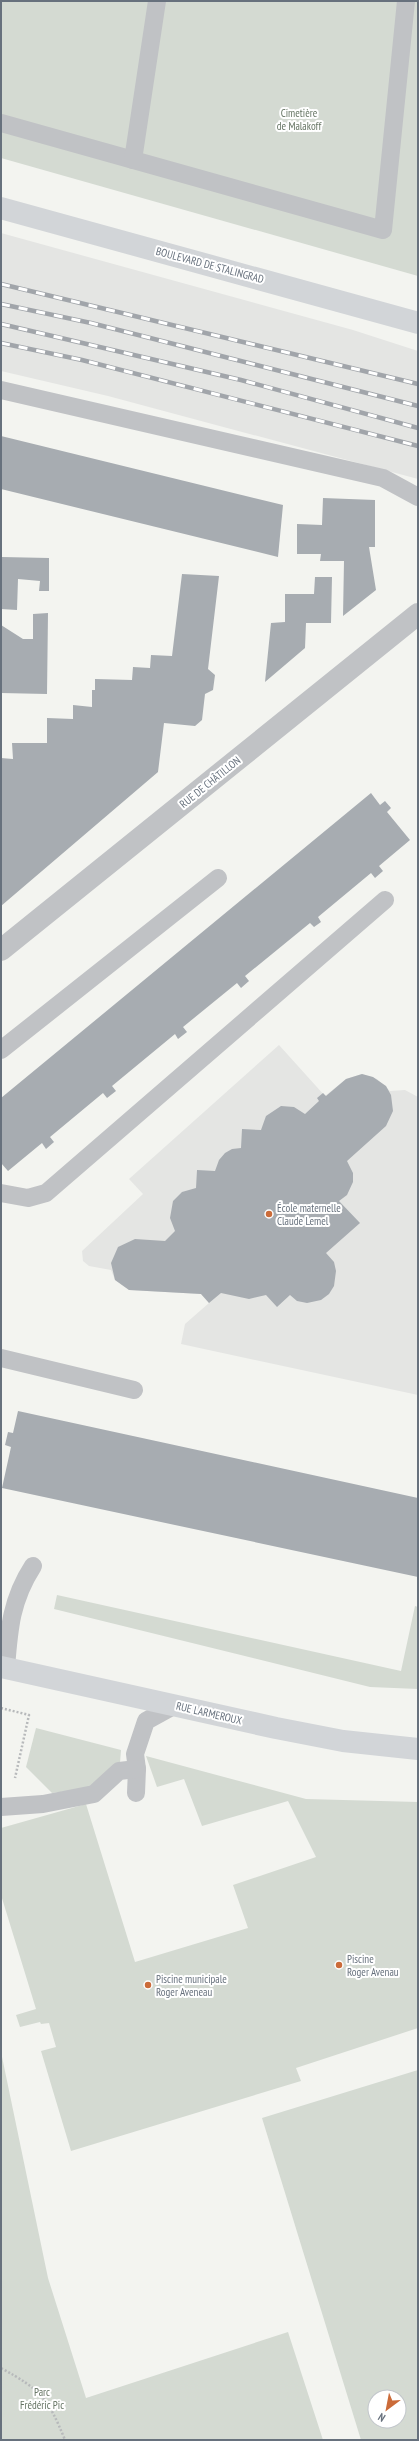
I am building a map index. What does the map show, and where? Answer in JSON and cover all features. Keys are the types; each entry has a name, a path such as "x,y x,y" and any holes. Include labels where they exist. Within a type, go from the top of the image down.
{"main road":[{"name":"BOULEVARD DE STALINGRAD","path":"1,208 418,323"},
{"name":"RUE LARMEROUX","path":"3,1667 276,1728 344,1741 418,1749"}],"street":[{"name":"RUE DE CHÂTILLON","path":"1,950 418,614"}],"lane":[{"path":"133,160 157,1"},
{"path":"1,123 383,230 406,1"},
{"path":"1,390 382,478 418,497"},
{"path":"1,1050 218,878"},
{"path":"1,1193 28,1198 46,1194 385,900"},
{"path":"1,1358 134,1390"},
{"path":"3,1667 10,1618 21,1585 33,1566"},
{"path":"136,1793 137,1769 135,1754 146,1722 175,1705"},
{"path":"1,1807 43,1804 94,1794 119,1771 137,1769"}],"path":[{"path":"1,1708 29,1715 15,1772"},
{"path":"1,2368 25,2381 46,2398 65,2440"}],"shaded area":[{"path":"1,233 353,330 418,351 418,479 108,396 1,371"},
{"name":"École maternelle Claude Lemel","path":"279,1045 325,1096 346,1079 362,1074 377,1079 390,1091 405,1090 418,1097 418,1395 181,1344 185,1324 209,1303 201,1294 129,1290 115,1280 111,1270 89,1266 83,1261 82,1251 143,1194 129,1179"}],"green space":[{"name":"Cimetière de Malakoff","path":"1,1 418,1 418,276 1,158"},
{"path":"57,1595 401,1671 415,1606 418,1607 418,1689 370,1687 54,1609"},
{"path":"36,1728 121,1750 120,1763 94,1788 52,1793 26,1767"},
{"path":"146,1756 306,1799 418,1802 418,2028 296,2068 301,2081 71,2151 41,2051 56,2047 49,2023 41,2024 40,2022 20,2027 16,2015 36,2009 1,1895 1,1828 86,1804 135,1962 248,1928 233,1885 316,1857 288,1801 202,1826 184,1779 157,1787"},
{"name":"Parc Frédéric Pic","path":"1,2052 48,2278 86,2398 288,2332 323,2440 1,2440"},
{"path":"418,2070 418,2440 361,2440 262,2118"}],"building":[{"path":"1,436 283,505 278,557 1,489"},
{"path":"323,498 375,500 375,547 369,547 376,590 343,616 344,561 320,561 321,554 297,554 297,524 322,525"},
{"path":"2,557 49,558 49,591 39,591 40,581 18,579 17,610 1,609"},
{"path":"182,574 219,576 208,669 215,675 213,690 205,694 202,720 195,726 164,723 158,772 1,906 1,758 13,759 12,743 47,743 47,718 73,719 73,705 92,707 92,690 95,690 95,679 132,680 133,667 150,668 151,655 172,656"},
{"path":"315,577 332,577 331,623 306,623 305,648 265,682 271,623 285,622 285,594 314,594"},
{"path":"48,613 47,694 1,693 1,625 23,639 33,639 33,614"},
{"path":"371,793 380,805 385,801 391,808 387,812 410,840 379,866 383,871 375,878 371,873 318,917 321,922 314,927 310,923 245,976 249,981 241,988 237,983 183,1027 187,1032 178,1039 175,1034 112,1086 116,1091 107,1098 103,1093 50,1137 54,1142 46,1149 42,1143 8,1171 1,1163 1,1098"},
{"path":"362,1074 373,1077 386,1086 391,1095 393,1111 386,1126 347,1161 353,1173 353,1182 347,1195 339,1201 360,1223 326,1253 334,1262 336,1271 334,1286 329,1294 321,1300 307,1303 297,1301 290,1295 277,1307 266,1295 249,1299 221,1293 209,1303 201,1294 129,1290 115,1280 111,1263 118,1247 135,1239 165,1241 175,1231 170,1218 173,1201 182,1192 196,1188 197,1170 215,1171 219,1160 225,1153 232,1149 241,1148 242,1129 261,1130 266,1116 281,1106 294,1107 305,1114 319,1101 317,1098 323,1093 326,1096 346,1079"},
{"path":"18,1411 418,1498 418,1577 2,1488 11,1447 5,1445 8,1432 13,1433"}],"railway":[{"path":"1,284 418,384"},
{"path":"1,304 91,323 418,406"},
{"path":"1,324 241,380 418,428"},
{"path":"1,343 82,360 418,446"}],"place":[{"name":"École maternelle Claude Lemel","path":"269,1214"},
{"name":"Piscine Roger Avenau","path":"339,1965"},
{"name":"Piscine municipale Roger Aveneau","path":"148,1985"}]}
